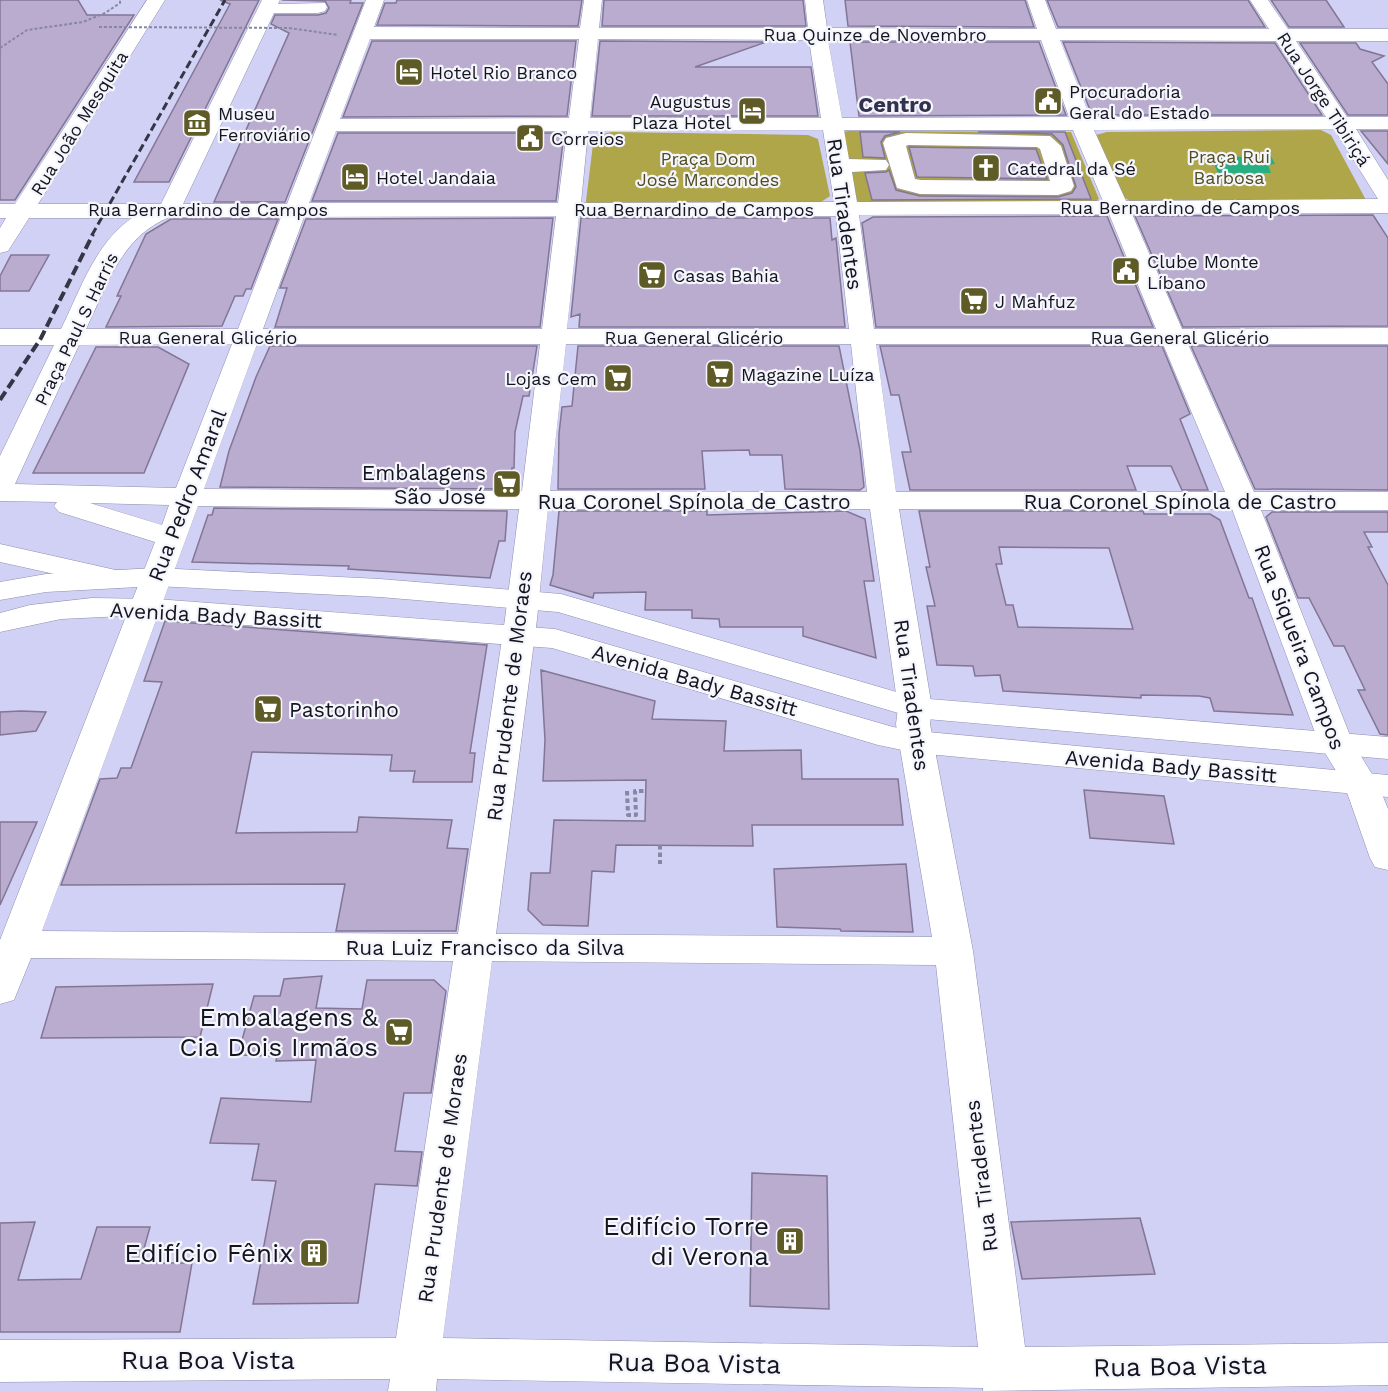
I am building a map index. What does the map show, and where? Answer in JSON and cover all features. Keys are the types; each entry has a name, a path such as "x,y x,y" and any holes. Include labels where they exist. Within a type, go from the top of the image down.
{"street":[{"name":"Rua João Mesquita","path":"0,246 156,0"},
{"name":"Rua Pedro Amaral","path":"0,990 164,556 171,497 191,440 218,412 375,0"},
{"name":"Rua Prudente de Moraes","path":"414,1375 477,946 519,635 592,0"},
{"name":"Rua Tiradentes","path":"814,0 847,210 883,501 916,725 954,951 1006,1380"},
{"name":"Rua Siqueira Campos","path":"1036,0 1083,127 1243,501 1336,743 1346,763 1375,785 1388,858"},
{"name":"Rua Jorge Tibiriçá","path":"1259,0 1388,198"},
{"path":"169,210 253,36 270,29 278,3 318,7"},
{"name":"Rua Quinze de Novembro","path":"362,34 1388,35"},
{"path":"327,125 832,124 1083,127 1388,123"},
{"path":"1056,164 1064,159 1061,144 1083,127"},
{"path":"1056,164 1063,186 1058,188 920,187 905,183 894,143 906,140 1042,141 1050,146 1056,164 1069,174 1074,183 1117,204"},
{"path":"839,166 878,165"},
{"name":"Rua Bernardino de Campos","path":"0,211 296,208 847,210 1117,204 1388,206"},
{"name":"Praça Paul S Harris","path":"0,486 107,259 128,229 146,218 169,210"},
{"name":"Rua General Glicério","path":"0,337 1388,336"},
{"name":"Rua Coronel Spínola de Castro","path":"0,492 45,498 1388,501"},
{"path":"45,498 63,518 164,556"},
{"path":"0,553 118,579"},
{"name":"Avenida Bady Bassitt","path":"0,591 46,583 118,579 164,556 380,588 561,603 916,725 1375,785"},
{"name":"Avenida Bady Bassitt","path":"0,623 38,613 74,608 140,619 519,635 555,639 890,737 916,725 1336,743 1388,748"},
{"path":"0,642 140,619"},
{"name":"Rua Luiz Francisco da Silva","path":"17,944 954,951"},
{"name":"Rua Boa Vista","path":"0,1361 414,1375 1006,1380 1388,1364"}],"path":[{"path":"0,48 27,30 83,22 105,14 120,3 120,0"},
{"path":"99,27 288,28 332,35 362,34"},
{"path":"627,791 628,815 636,815 635,791 646,790"},
{"path":"660,845 660,864"}],"green space":[{"name":"Praça Rui Barbosa","path":"1321,130 1331,135 1366,200 1132,202 1123,197 1096,135 1107,132"},
{"name":"Praça Dom José Marcondes","path":"612,132 808,135 818,139 830,196 818,204 587,204 594,136"},
{"name":"Catedral da Sé","path":"843,132 1071,132 1099,199 1096,201 863,204 854,199"}],"shaded area":[{"path":"1249,153 1270,154 1275,164 1268,165 1271,173 1218,173 1210,156 1249,157"}],"building":[{"path":"0,0 78,0 87,15 134,15 15,200 0,200"},
{"path":"220,0 259,0 169,182 134,182 230,4"},
{"path":"282,0 351,0 350,3 363,3 285,202 214,202 289,33 271,24 275,15 318,15 326,13 329,8 325,1"},
{"path":"397,0 582,0 578,26 377,25 385,3 396,3"},
{"path":"604,0 803,0 806,26 602,26"},
{"path":"845,0 1025,0 1034,27 848,26"},
{"path":"1047,0 1248,0 1265,27 1058,27"},
{"path":"1271,0 1326,0 1344,27 1289,27"},
{"path":"372,41 576,41 567,116 343,117"},
{"path":"600,41 766,42 695,67 811,67 818,116 592,116"},
{"path":"850,42 1039,42 1066,115 859,116"},
{"path":"1063,42 1275,43 1322,115 1092,115"},
{"path":"1300,43 1356,43 1360,49 1384,56 1372,62 1388,84 1388,115 1348,115"},
{"path":"1361,131 1388,131 1388,164"},
{"path":"860,132 900,132 885,136 881,142 885,158 863,157"},
{"path":"978,132 1065,132 1091,199 872,200 865,173 889,170 896,190 920,196 1058,197 1072,193 1076,187 1063,145 1052,134"},
{"path":"338,133 564,133 556,201 312,201"},
{"path":"909,147 1036,149 1047,179 917,177"},
{"path":"1373,215 1388,238 1388,326 1183,327 1135,216"},
{"path":"1107,216 1153,327 876,327 862,223 873,217"},
{"path":"553,218 540,327 275,327 287,288 280,288 306,219"},
{"path":"581,218 830,218 832,240 836,238 845,327 579,327 580,314 571,317"},
{"path":"171,219 278,219 251,289 246,289 243,296 235,296 222,326 106,327 121,296 117,296 146,234"},
{"path":"11,255 49,255 29,291 0,291 0,276"},
{"path":"270,346 537,346 529,396 523,396 515,432 514,468 512,468 509,489 220,487 229,451"},
{"path":"578,346 839,346 860,450 864,487 860,490 785,489 782,455 750,455 749,450 702,451 705,489 558,489 562,407 572,406"},
{"path":"880,346 1162,346 1190,414 1180,419 1208,490 1182,490 1171,466 1127,466 1136,490 910,490 902,452 911,452 899,395 891,395"},
{"path":"1191,346 1388,346 1388,490 1255,489"},
{"path":"96,347 158,347 189,364 144,473 33,473"},
{"path":"214,508 507,511 507,514 505,541 499,541 490,578 348,569 349,566 192,562 208,515 212,515"},
{"path":"559,511 707,511 707,515 846,511 865,519 874,581 864,581 876,658 803,636 803,627 720,627 719,619 692,618 692,610 645,610 646,592 594,593 593,598 550,585"},
{"path":"919,511 1143,511 1144,514 1210,514 1220,520 1249,598 1252,598 1293,715 1214,711 1210,698 1199,696 1141,695 1141,698 1003,691 1000,675 975,676 973,666 937,665 927,606 935,606 926,567 930,567","holes":["999,547 1109,548 1133,629 1018,627 1013,605 1006,605 996,564 1002,564"]},
{"path":"1272,512 1388,512 1388,532 1364,532 1372,547 1368,547 1388,585 1388,735 1380,734 1358,690 1365,690 1344,646 1334,646 1309,598 1298,598 1266,517"},
{"path":"165,621 487,645 470,753 475,753 472,782 413,782 415,771 390,771 392,755 252,752 236,833 357,832 359,817 452,820 447,848 468,849 456,931 336,931 345,884 61,885 100,779 117,778 121,768 131,768 162,682 144,681"},
{"path":"541,670 655,701 652,719 726,721 724,751 801,750 802,779 898,779 903,825 752,825 753,846 616,845 614,872 592,871 588,926 543,925 528,910 531,873 550,873 554,820 645,821 646,780 543,781 545,740"},
{"path":"0,712 46,712 36,731 0,735"},
{"path":"1084,790 1164,796 1174,844 1090,838"},
{"path":"0,822 37,822 0,905"},
{"path":"906,864 913,932 777,927 774,869"},
{"path":"322,976 316,1008 362,1009 367,980 434,980 446,991 431,1093 404,1093 395,1151 422,1152 417,1186 375,1184 358,1303 253,1304 276,1181 252,1180 259,1144 210,1143 221,1098 311,1102 316,1060 276,1061 277,1056 238,1055 254,996 280,996 284,979"},
{"path":"213,984 200,1037 41,1038 56,987"},
{"name":"Edifício Torre di Verona","path":"752,1173 827,1176 829,1309 750,1306"},
{"path":"1140,1218 1155,1274 1022,1279 1011,1222"},
{"path":"35,1222 18,1280 81,1279 97,1227 150,1227 140,1263 192,1263 180,1332 0,1332 0,1223"}],"railway":[{"path":"92,235 225,0"},
{"path":"0,400 41,338 93,234"}],"place":[{"name":"Hotel Rio Branco","path":"409,72"},
{"name":"Procuradoria Geral do Estado","path":"1048,101"},
{"name":"Augustus Plaza Hotel","path":"752,111"},
{"name":"Museu Ferroviário","path":"197,123"},
{"name":"Correios","path":"530,138"},
{"name":"Catedral da Sé","path":"986,168"},
{"name":"Hotel Jandaia","path":"355,177"},
{"name":"Clube Monte Líbano","path":"1126,271"},
{"name":"Casas Bahia","path":"652,275"},
{"name":"J Mahfuz","path":"974,301"},
{"name":"Magazine Luíza","path":"720,374"},
{"name":"Lojas Cem","path":"618,378"},
{"name":"Embalagens São José","path":"507,484"},
{"name":"Pastorinho","path":"268,709"},
{"name":"Embalagens & Cia Dois Irmãos","path":"399,1032"},
{"name":"Edifício Torre di Verona","path":"790,1241"},
{"name":"Edifício Fênix","path":"314,1253"}],"district":[{"name":"Centro","path":"895,104"}]}
